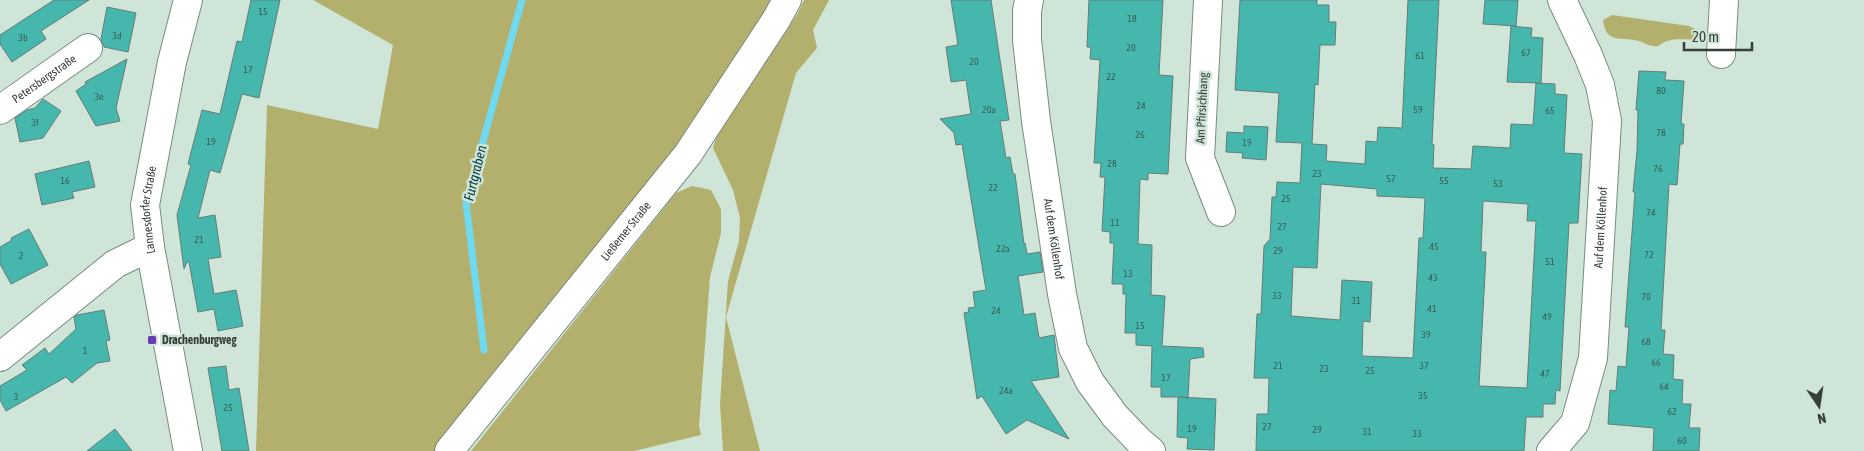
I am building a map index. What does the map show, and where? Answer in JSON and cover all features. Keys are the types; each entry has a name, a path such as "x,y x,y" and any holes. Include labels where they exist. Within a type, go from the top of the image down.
{"street":[{"name":"Lannesdorfer Straße","path":"188,0 172,62 144,206 188,451"},
{"name":"Ließemer Straße","path":"449,451 688,154 776,20 787,0"},
{"name":"Auf dem Köllenhof","path":"1029,0 1027,40 1036,121 1062,294 1073,348 1090,382 1115,416 1151,451"},
{"name":"Am Pfirsichhang","path":"1208,0 1200,158 1221,212"},
{"name":"Auf dem Köllenhof","path":"1551,451 1575,423 1592,358 1607,121 1600,85 1562,0"},
{"path":"1721,54 1724,0"},
{"name":"Petersbergstraße","path":"0,110 88,48"},
{"path":"0,356 115,264 150,247"}],"shaded area":[{"path":"313,0 773,0 660,172 435,451 256,451 267,105 378,129 393,45"},
{"path":"804,0 829,0 813,30 817,48 796,73 726,317 760,451 723,451 720,404 728,281 739,241 740,218 733,190 713,148 716,138 798,13"},
{"path":"1612,15 1689,26 1703,33 1700,40 1676,40 1652,46 1639,41 1615,38 1607,33 1603,20"},
{"path":"692,186 711,190 721,209 721,233 710,277 699,426 701,435 634,451 471,451 676,193"}],"building":[{"path":"54,0 89,0 41,31 46,39 12,62 0,44 0,35"},
{"path":"251,0 280,0 259,98 242,94 220,173 210,170 198,218 215,215 221,257 208,259 214,294 236,290 243,326 218,331 214,309 198,312 189,262 187,262 184,269 177,215 191,165 188,164 202,110 220,114 237,41 242,42"},
{"path":"951,0 991,0 1009,120 1000,121 1006,158 1010,157 1013,174 1015,174 1027,254 1040,252 1043,272 1018,276 1024,315 1035,313 1039,338 1054,335 1059,377 1031,381 1069,439 1027,420 1006,434 982,396 977,399 964,313 969,312 968,308 975,307 973,292 986,290 962,144 956,145 954,133 940,119 971,114 966,80 951,82 946,47 958,45"},
{"path":"1089,0 1163,0 1159,75 1173,76 1168,174 1148,173 1148,180 1140,179 1138,244 1152,245 1151,295 1165,296 1162,346 1203,348 1204,357 1190,359 1188,397 1216,399 1214,450 1187,449 1188,438 1177,437 1178,397 1161,397 1161,387 1151,387 1152,346 1136,345 1136,333 1125,333 1126,294 1123,294 1123,284 1112,284 1114,243 1110,243 1110,232 1102,231 1105,177 1100,177 1101,163 1094,163 1100,60 1090,59 1091,47 1087,47"},
{"path":"1240,0 1317,0 1317,5 1329,5 1329,22 1336,22 1335,45 1320,45 1318,85 1315,84 1312,144 1327,145 1326,161 1365,164 1366,141 1377,142 1378,127 1402,128 1408,0 1439,0 1432,144 1434,145 1433,168 1471,169 1473,146 1510,148 1511,124 1533,125 1536,83 1555,84 1555,94 1567,95 1564,153 1582,154 1578,223 1569,223 1560,391 1556,390 1555,404 1543,404 1543,417 1526,417 1524,451 1256,451 1257,414 1268,414 1269,378 1254,378 1257,314 1261,314 1264,246 1270,239 1272,197 1276,197 1277,182 1300,183 1302,143 1276,142 1279,93 1235,90","holes":["1321,184 1377,189 1377,196 1425,198 1423,238 1419,238 1413,358 1362,356 1363,321 1370,322 1372,282 1342,280 1340,320 1291,316 1293,267 1317,268","1483,201 1528,204 1527,221 1536,221 1527,388 1479,386 1486,252 1481,252"]},
{"path":"1485,0 1518,0 1516,26 1483,24"},
{"path":"107,7 136,13 128,52 104,47 101,39"},
{"path":"1511,26 1532,28 1531,37 1543,38 1541,83 1507,82"},
{"path":"127,59 116,108 120,121 96,126 76,91 86,84 85,82"},
{"path":"1639,71 1666,72 1665,80 1684,81 1681,124 1684,124 1683,144 1680,144 1677,185 1669,184 1661,330 1665,330 1663,354 1674,355 1673,379 1683,380 1682,404 1691,404 1689,428 1700,428 1699,451 1653,451 1654,428 1608,424 1610,390 1616,391 1618,366 1626,367 1629,327 1625,327 1635,192 1633,192 1637,151 1638,110 1636,110"},
{"path":"43,99 61,111 43,138 20,142 15,118 27,110 35,108"},
{"path":"1244,126 1268,127 1266,160 1242,158 1243,153 1226,152 1227,132 1244,133"},
{"path":"89,161 95,187 72,192 74,198 42,205 35,174"},
{"path":"29,229 48,265 11,284 0,264 0,247 12,240 11,238"},
{"path":"104,310 110,340 106,341 110,361 97,363 72,383 66,377 6,411 0,400 0,386 27,370 22,365 45,348 49,354 76,329 74,317"},
{"path":"226,366 229,390 239,388 249,451 222,451 208,368"},
{"path":"115,429 132,451 87,451"}],"waterway":[{"name":"Furtgraben","path":"484,350 466,203 522,0"}],"place":[{"name":"Drachenburgweg","path":"152,340"}]}
